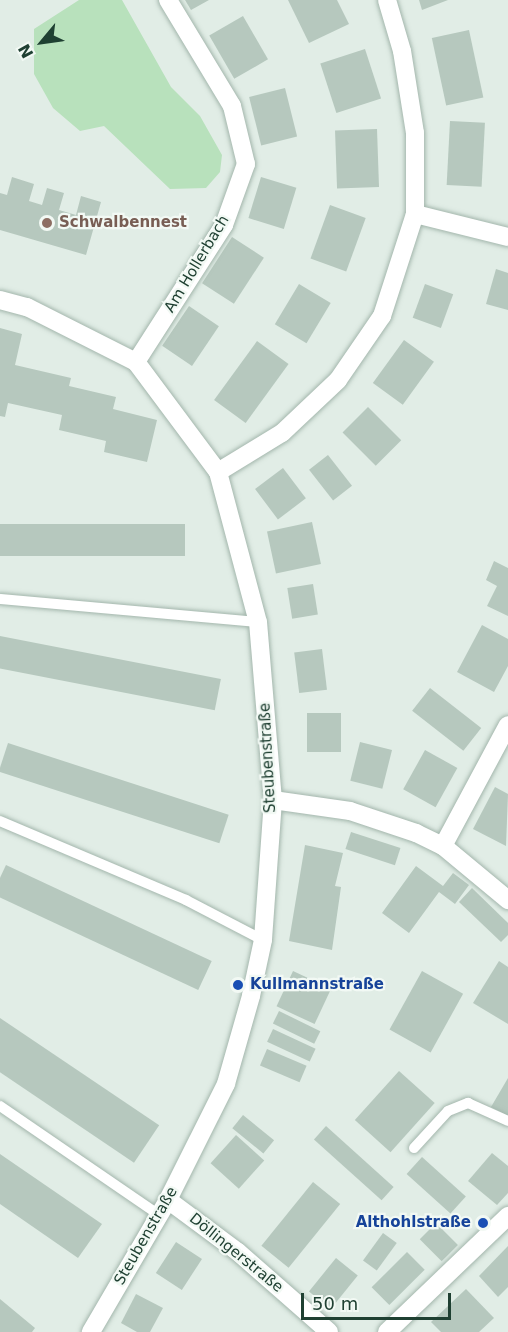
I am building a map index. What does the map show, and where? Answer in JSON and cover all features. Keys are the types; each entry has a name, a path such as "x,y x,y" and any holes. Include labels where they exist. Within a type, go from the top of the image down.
{"street":[{"name":"Am Hollerbach","path":"136,362 224,225 246,164 232,106 168,0"},
{"path":"218,472 282,433 338,380 382,316 415,214 415,133 402,51 387,0"},
{"path":"415,214 508,237"},
{"name":"Steubenstraße","path":"0,300 27,307 136,362 218,472 258,622 273,800 263,940 226,1084 163,1207 90,1332"},
{"path":"442,846 508,725"},
{"path":"273,800 350,811 442,846 508,900"},
{"name":"Döllingerstraße","path":"163,1207 238,1252 329,1332"},
{"path":"387,1332 508,1216"}],"lane":[{"path":"0,599 258,622"},
{"path":"0,821 186,900 263,940"},
{"path":"414,1148 448,1111 468,1103 508,1121"},
{"path":"0,1106 163,1207"}],"green space":[{"path":"79,0 122,0 171,87 200,116 222,155 220,172 206,188 170,189 104,126 80,131 53,108 34,74 34,29"}],"building":[{"path":"185,0 209,0 191,10"},
{"path":"288,0 337,0 349,24 309,43"},
{"path":"419,0 448,0 422,10"},
{"path":"243,16 268,59 234,79 209,36"},
{"path":"469,30 483,97 446,105 432,38"},
{"path":"365,49 381,98 336,113 320,64"},
{"path":"285,88 297,137 261,145 249,97"},
{"path":"450,121 485,123 482,187 447,185"},
{"path":"377,129 379,187 337,188 335,130"},
{"name":"Schwalbennest","path":"12,177 34,184 29,201 42,205 47,188 64,193 59,210 76,215 81,196 101,202 86,255 0,230 0,193 7,195"},
{"path":"261,177 296,188 284,229 248,218"},
{"path":"330,205 366,218 346,272 311,259"},
{"path":"232,237 264,258 234,304 202,283"},
{"path":"496,269 508,273 508,310 486,304"},
{"path":"299,284 331,303 307,343 275,324"},
{"path":"425,284 453,294 441,328 413,318"},
{"path":"189,306 219,326 192,366 162,346"},
{"path":"0,328 22,334 15,365 71,378 69,386 116,397 113,409 157,420 147,462 104,452 106,441 59,430 62,415 8,403 5,417 0,416"},
{"path":"404,340 434,362 403,405 373,383"},
{"path":"257,341 289,364 246,423 214,400"},
{"path":"368,407 401,440 376,466 343,432"},
{"path":"328,455 352,486 333,501 309,470"},
{"path":"283,468 306,498 278,519 255,489"},
{"path":"312,522 321,564 276,574 267,532"},
{"path":"0,524 185,524 185,556 0,556"},
{"path":"494,561 508,568 508,616 487,606 497,586 486,580"},
{"path":"313,584 318,615 292,619 287,588"},
{"path":"482,625 508,639 508,666 494,692 457,672"},
{"path":"0,636 221,679 215,710 0,669"},
{"path":"322,649 327,690 299,693 294,652"},
{"path":"430,688 481,728 463,751 412,711"},
{"path":"307,713 341,713 341,752 307,752"},
{"path":"360,742 392,750 382,789 350,781"},
{"path":"8,743 229,815 219,843 0,772"},
{"path":"425,750 457,768 436,807 403,789"},
{"path":"495,787 508,794 506,846 473,829"},
{"path":"351,832 400,848 395,865 345,849"},
{"path":"305,845 343,853 335,886 341,887 332,950 289,941"},
{"path":"6,865 212,961 198,990 0,898 0,878"},
{"path":"416,866 443,886 453,873 469,885 455,904 439,892 409,933 382,913"},
{"path":"472,888 508,923 508,935 501,942 459,902"},
{"path":"499,961 508,967 508,1024 473,1003"},
{"path":"293,971 331,989 315,1024 277,1006"},
{"path":"422,971 463,994 431,1052 390,1030"},
{"path":"279,1011 320,1031 314,1044 273,1024"},
{"path":"0,1018 159,1125 134,1163 0,1072"},
{"path":"273,1029 316,1049 310,1062 267,1042"},
{"path":"267,1049 307,1066 300,1082 260,1066"},
{"path":"399,1071 435,1103 391,1152 355,1120"},
{"path":"508,1078 508,1116 491,1107"},
{"path":"243,1115 274,1140 263,1153 232,1128"},
{"path":"326,1126 394,1187 382,1200 314,1139"},
{"path":"236,1135 264,1160 239,1189 211,1163"},
{"path":"492,1153 508,1166 508,1193 497,1205 468,1181"},
{"path":"0,1154 102,1224 78,1258 0,1204"},
{"path":"422,1157 466,1196 450,1214 407,1174"},
{"path":"313,1182 340,1204 289,1268 261,1246"},
{"path":"436,1223 458,1245 442,1261 420,1239"},
{"path":"383,1233 397,1243 377,1270 363,1261"},
{"path":"176,1242 202,1259 182,1290 156,1273"},
{"path":"508,1246 508,1287 498,1297 479,1276"},
{"path":"407,1252 425,1270 389,1305 372,1287"},
{"path":"336,1258 358,1276 331,1309 309,1291"},
{"path":"466,1289 494,1318 479,1332 441,1332 431,1322"},
{"path":"136,1294 163,1308 150,1332 137,1332 121,1323"},
{"path":"0,1299 35,1328 32,1332 0,1332"}],"place":[{"name":"Schwalbennest","path":"47,223"},
{"name":"Kullmannstraße","path":"238,985"},
{"name":"Althohlstraße","path":"483,1223"}]}
